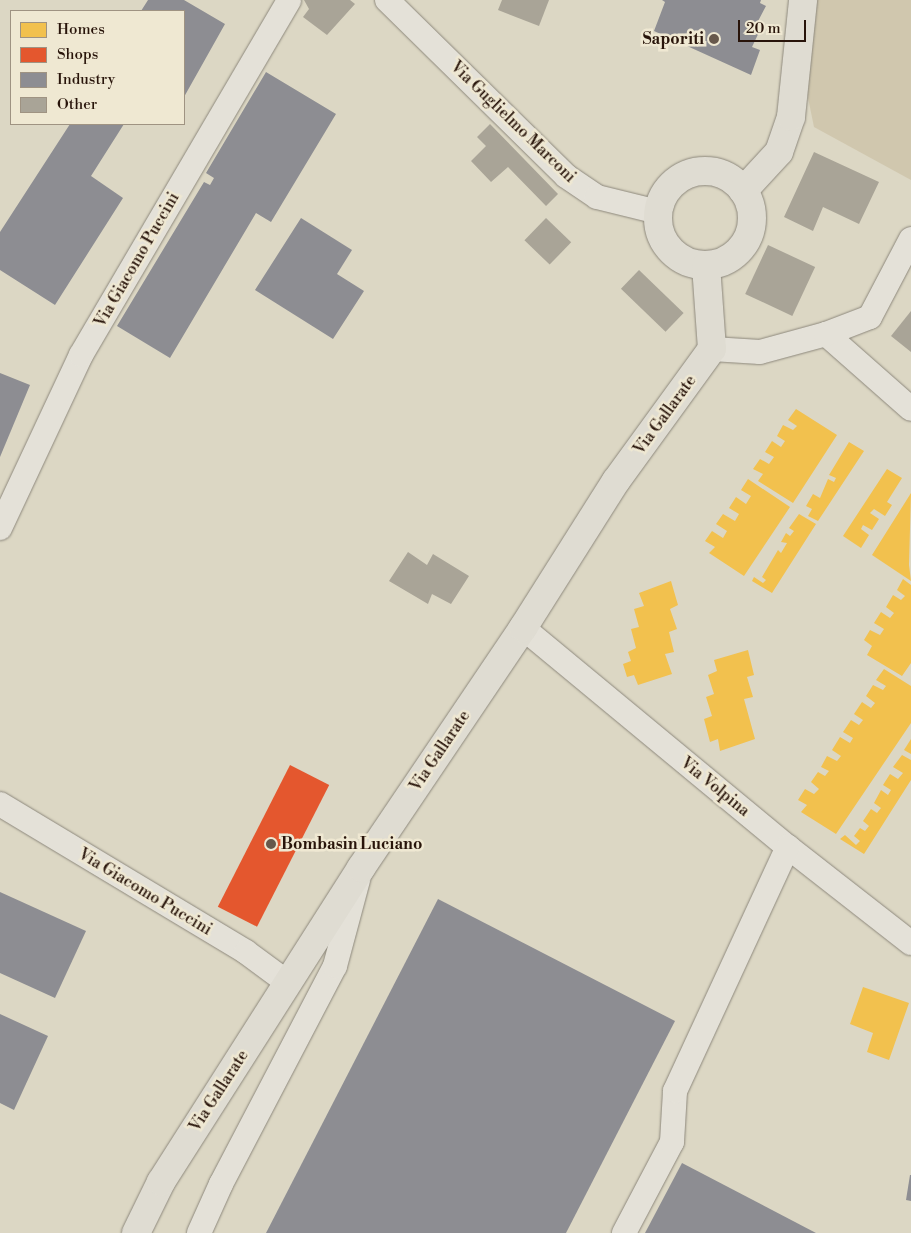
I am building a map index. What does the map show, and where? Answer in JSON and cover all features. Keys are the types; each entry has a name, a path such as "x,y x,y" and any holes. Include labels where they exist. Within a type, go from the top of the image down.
{"main road":[{"path":"743,191 779,152 791,117 803,0"},
{"path":"694,172 721,174 743,191 750,204 750,232 733,256 706,266 692,264 670,250 658,226 658,212 670,187 694,172"},
{"path":"706,266 712,350"},
{"name":"Via Gallarate","path":"136,1233 161,1182 362,868 523,628 616,481 712,350"}],"street":[{"name":"Via Giacomo Puccini","path":"0,528 81,355 289,0"},
{"name":"Via Guglielmo Marconi","path":"387,0 566,176 597,197 658,212"},
{"path":"712,350 760,352 826,334 870,317 911,239"},
{"path":"826,334 911,409"},
{"name":"Via Volpina","path":"523,628 788,847 911,943"},
{"name":"Via Giacomo Puccini","path":"0,804 246,952 288,983"},
{"path":"624,1233 672,1142 675,1091 788,847"},
{"path":"199,1233 221,1184 335,966 362,868"}],"shaded area":[{"path":"816,0 911,0 911,180 814,127 806,88"}],"building: Homes":[{"path":"796,409 837,435 793,503 758,481 763,474 753,469 760,459 769,464 774,457 765,452 772,441 781,447 785,441 777,436 783,425 793,430 797,426 788,420"},
{"path":"849,442 864,451 818,521 808,516 812,509 806,506 813,494 820,498 828,479 834,482 836,478 829,475"},
{"path":"887,469 902,478 887,502 892,505 885,516 874,509 870,513 879,519 872,530 863,525 861,529 869,535 861,548 843,536"},
{"path":"748,479 790,507 744,576 709,553 715,547 705,541 712,531 723,538 727,531 716,524 723,514 735,521 739,514 729,508 736,497 746,504 751,496 741,490"},
{"path":"911,493 909,565 911,581 872,555"},
{"path":"799,514 816,524 772,593 752,581 754,577 763,583 766,580 762,577 778,550 781,553 787,543 781,542 786,533 790,536 794,531 789,528"},
{"path":"903,579 911,585 911,663 902,676 867,655 872,646 864,640 870,630 880,635 884,629 874,623 881,612 890,618 894,613 886,607 893,595 901,600 905,596 897,590"},
{"path":"671,581 678,605 670,609 677,629 669,632 674,652 665,654 672,674 638,685 634,675 627,677 623,664 631,661 628,652 636,648 631,629 639,627 634,609 644,606 639,593"},
{"path":"748,650 754,675 747,677 753,697 744,699 755,739 720,751 718,739 710,742 704,719 712,716 706,697 714,694 708,675 717,671 714,660"},
{"path":"884,669 911,686 911,723 836,834 801,812 807,805 798,800 805,789 814,794 819,789 811,782 818,772 825,776 829,771 821,767 827,756 837,761 841,756 832,750 840,737 850,743 853,738 843,732 851,720 859,725 863,720 854,714 862,702 871,708 875,703 866,696 873,685 883,690 886,686 876,680"},
{"path":"911,739 911,754 904,750"},
{"path":"902,755 911,760 911,780 864,854 840,839 845,835 856,845 860,841 854,836 860,828 865,831 869,826 863,821 871,809 877,813 881,808 874,803 881,790 888,795 891,790 883,785 890,774 898,779 903,773 893,767"},
{"path":"863,987 909,1003 889,1060 867,1052 873,1033 850,1024"}],"building: Shops":[{"name":"Bombasin Luciano","path":"290,765 329,785 257,927 218,907"}],"building: Industry":[{"path":"148,0 184,0 225,24 185,95 185,10 142,10"},
{"name":"Saporiti","path":"662,0 761,0 760,3 766,6 756,25 761,28 752,47 760,50 751,75 654,31 665,2"},
{"path":"266,72 336,114 271,222 256,213 170,358 117,326 204,182 210,185 214,178 206,173"},
{"path":"69,125 123,125 91,176 123,198 55,305 0,270 0,232"},
{"path":"301,218 352,250 337,274 364,291 333,339 255,290"},
{"path":"0,373 30,385 0,457"},
{"path":"0,892 86,931 55,998 0,973"},
{"path":"438,899 675,1021 566,1233 266,1233"},
{"path":"0,1014 48,1036 14,1110 0,1103"},
{"path":"682,1163 816,1233 645,1233"},
{"path":"911,1175 911,1201 906,1200"}],"building: Other":[{"path":"304,0 350,0 355,4 327,35 303,17 309,9"},
{"path":"502,0 549,0 539,26 498,10"},
{"path":"490,124 558,194 546,206 508,167 491,182 471,161 486,146 477,137"},
{"path":"814,152 879,182 859,224 823,207 813,231 784,217"},
{"path":"546,218 571,242 550,265 524,240"},
{"path":"768,245 815,267 792,316 745,294"},
{"path":"639,270 684,313 666,332 621,289"},
{"path":"911,311 911,352 891,336"},
{"path":"408,552 427,565 433,554 469,576 451,604 432,594 428,604 389,581"}],"place":[{"name":"Saporiti","path":"714,39"},
{"name":"Bombasin Luciano","path":"271,844"}]}
